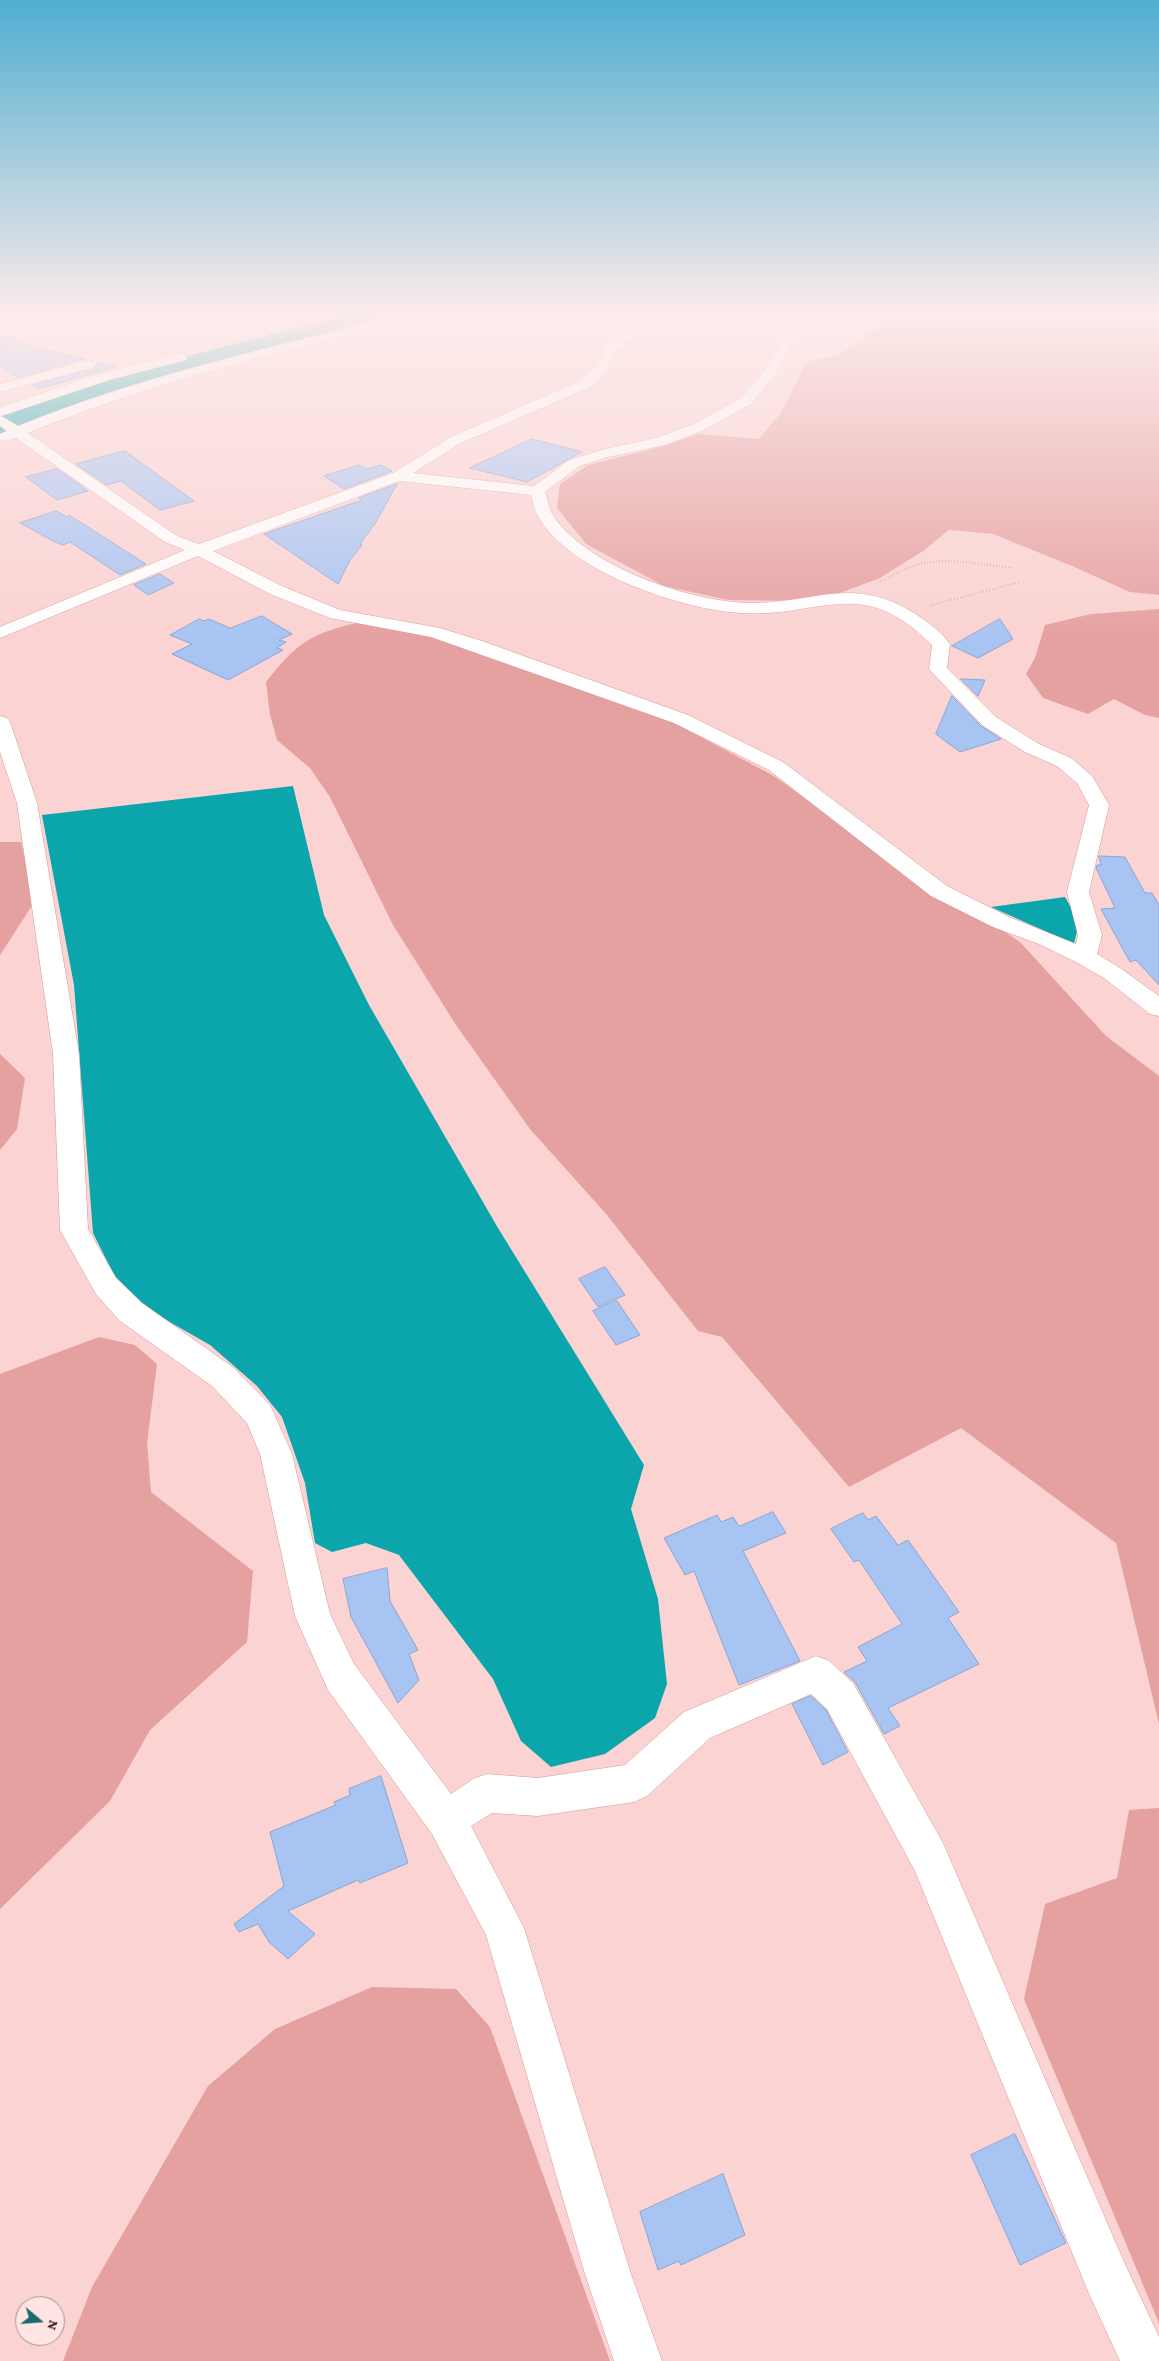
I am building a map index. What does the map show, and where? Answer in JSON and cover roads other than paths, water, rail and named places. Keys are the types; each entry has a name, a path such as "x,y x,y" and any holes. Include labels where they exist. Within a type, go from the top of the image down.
{"street":[{"path":"8,430 33,422"},
{"path":"0,632 199,550 398,476 456,440 497,422"},
{"path":"398,476 537,490 574,463 605,453 660,442 707,422"},
{"path":"8,430 171,539 199,550 276,590 336,614 434,632 476,645 681,719 776,766 939,891 1001,922 1047,939 1084,957 1112,973 1159,1008"},
{"path":"537,490 546,517 558,533 582,553 603,566 665,592 688,600 739,608 764,608 846,597 873,602 901,612 928,630 941,644 938,669 957,690 989,721 1032,748 1064,762 1085,780 1099,805 1078,892 1090,936 1084,957"},
{"path":"0,722 27,803 66,1054 74,1230 106,1286 130,1312 223,1377 259,1415 276,1454 313,1616 341,1677 446,1820 504,1928 608,2274 638,2361"},
{"path":"446,1820 487,1793 538,1797 634,1783 697,1725 816,1674 840,1696 929,1857 1107,2279 1145,2361"}],"water":[{"path":"293,786 324,915 369,1005 498,1228 644,1465 631,1509 658,1599 667,1684 655,1718 605,1754 551,1767 521,1741 493,1679 399,1555 366,1543 332,1552 315,1543 305,1483 282,1417 257,1386 210,1345 147,1309 114,1275 93,1233 74,985 42,815"},
{"path":"1065,897 1079,922 1074,944 991,907"}],"waterway":[{"path":"0,426 9,422"}]}
